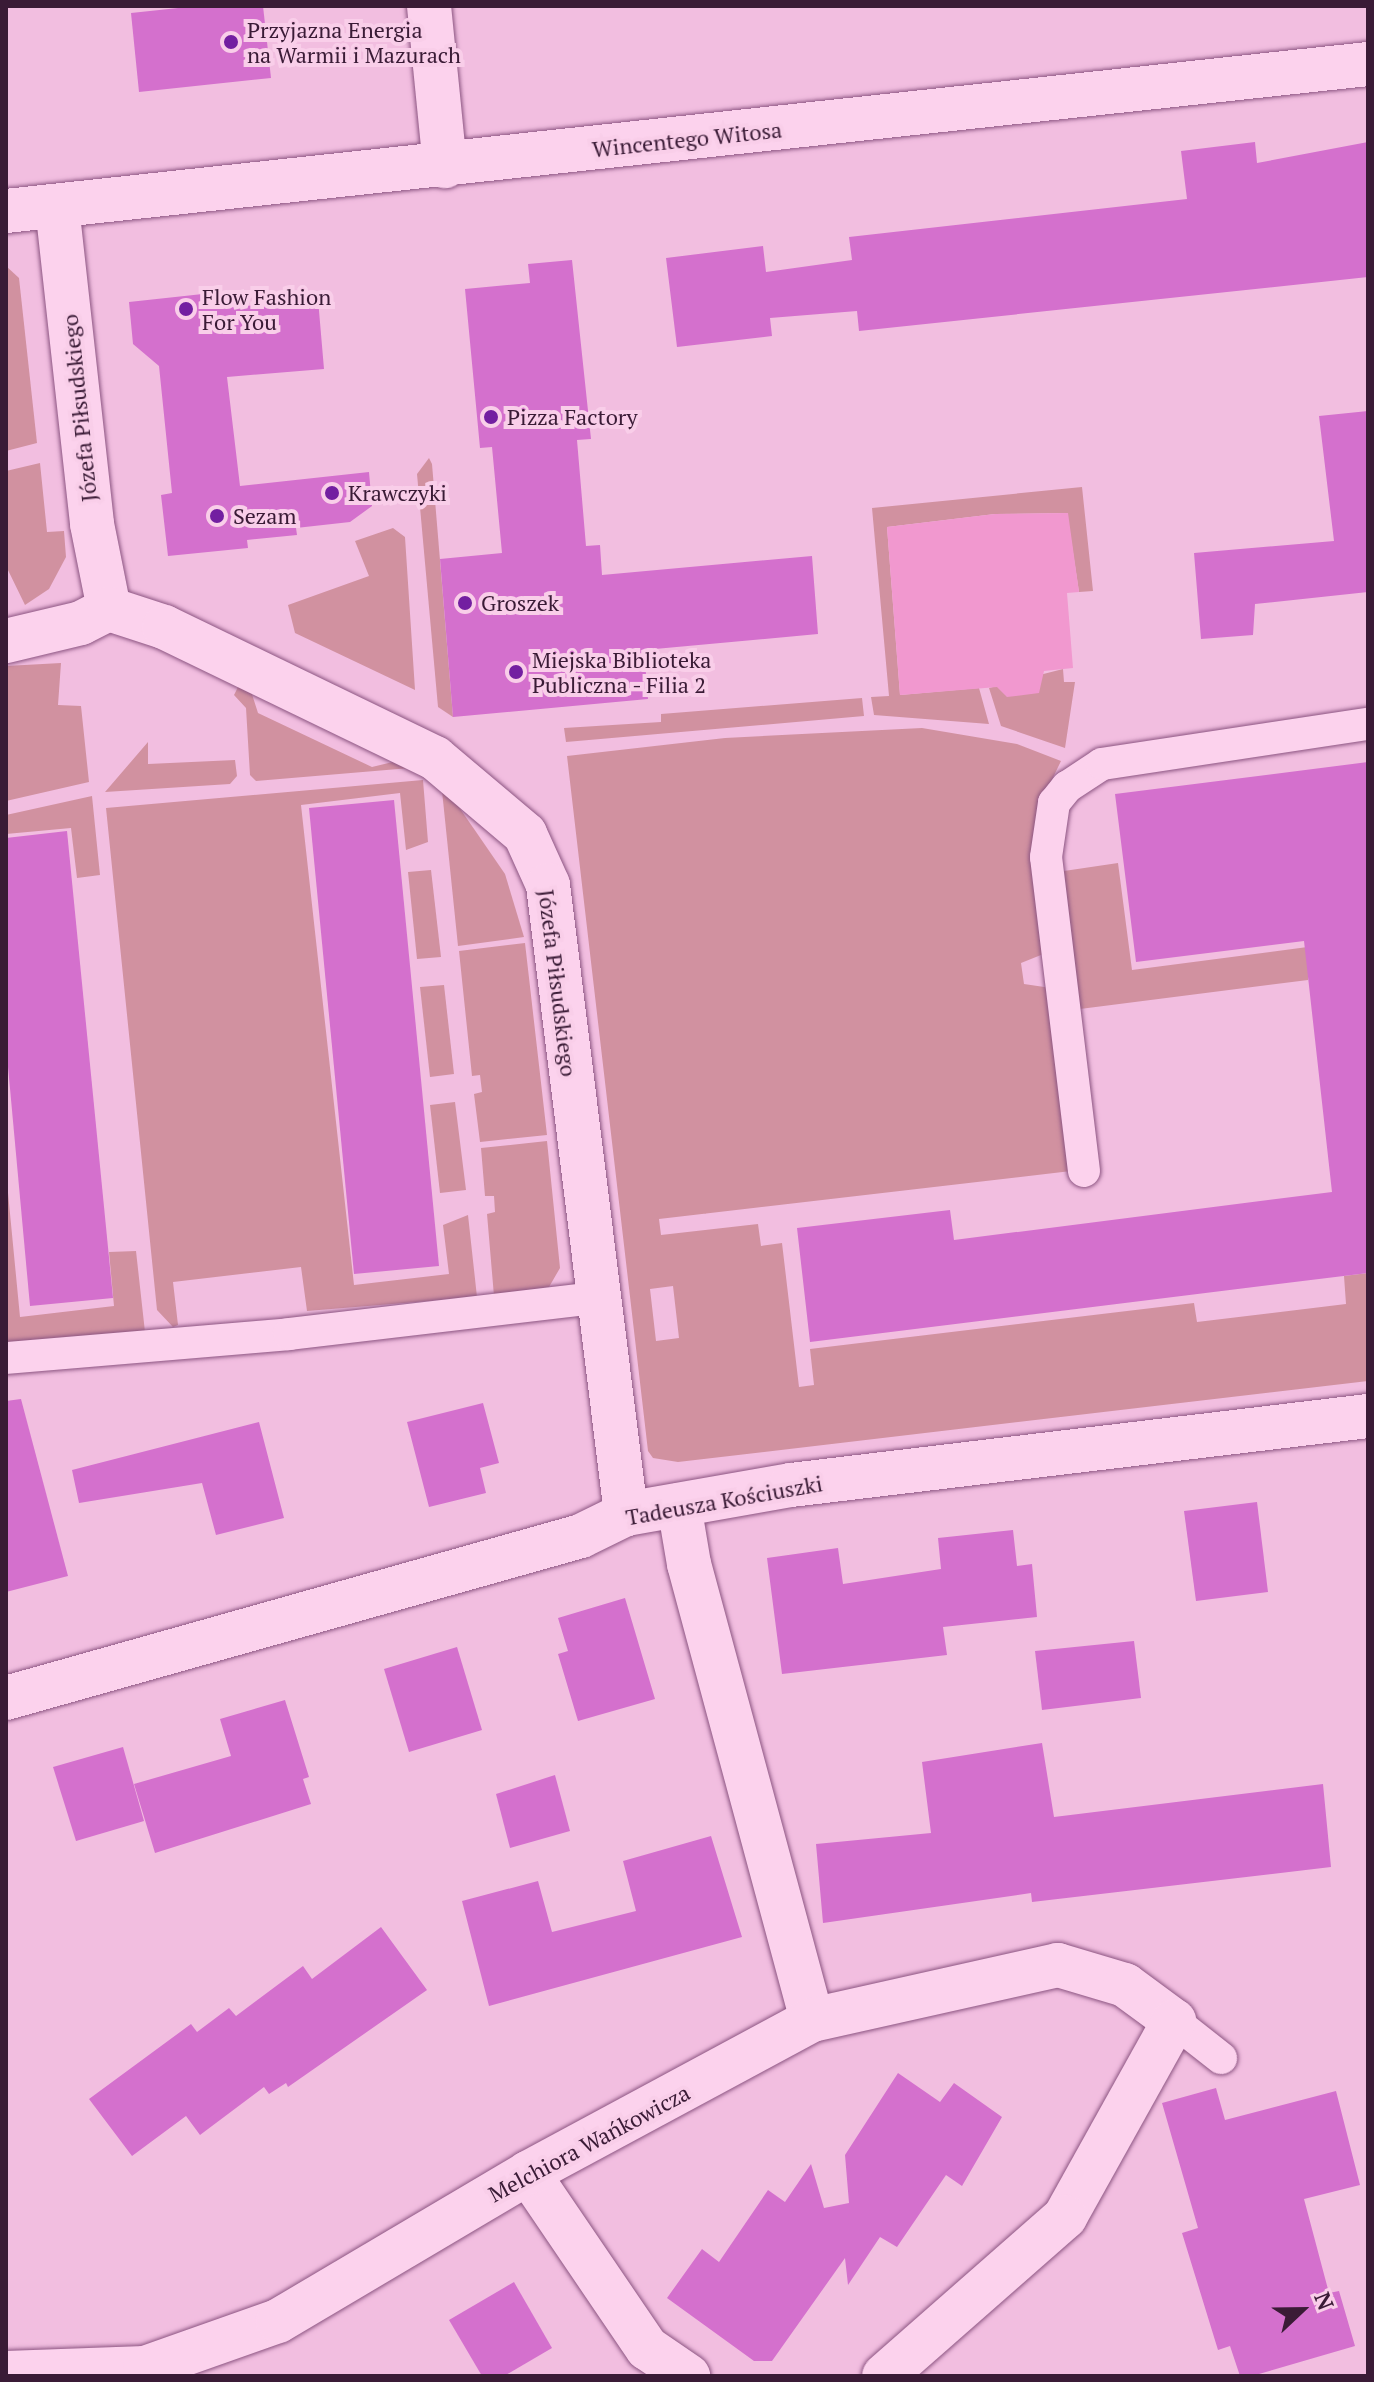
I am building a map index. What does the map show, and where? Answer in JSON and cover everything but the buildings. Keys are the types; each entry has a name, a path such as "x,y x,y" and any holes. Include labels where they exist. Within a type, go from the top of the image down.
{"street":[{"path":"429,6 445,166"},
{"name":"Wincentego Witosa","path":"6,211 1368,64"},
{"name":"Józefa Piłsudskiego","path":"57,206 92,524 109,609 164,627 435,758 489,798 525,834 548,885 595,1298 626,1514"},
{"path":"6,641 81,623 109,609"},
{"name":"Tadeusza Kościuszki","path":"6,1698 581,1536 626,1514 791,1485 1368,1416"},
{"path":"679,1505 689,1564 812,2020"},
{"name":"Melchiora Wańkowicza","path":"6,2373 145,2368 278,2321 528,2173 812,2020 1058,1965 1125,1985 1174,2021"},
{"path":"884,2376 1065,2217 1174,2021"},
{"path":"528,2173 647,2348 688,2376"}],"lane":[{"path":"1084,1171 1046,857 1054,803 1067,787 1102,764 1368,724"},
{"path":"6,1358 289,1334 595,1298"},
{"path":"1174,2021 1221,2058"}],"shaded area":[{"path":"6,266 19,278 37,443 6,451"},
{"path":"429,458 432,464 453,717 438,707 417,474"},
{"path":"40,463 47,532 64,531 66,557 49,589 25,605 6,566 6,471"},
{"path":"1082,487 1093,591 1079,592 1067,513 995,514 887,527 900,695 979,688 989,724 874,715 871,697 889,696 872,508"},
{"path":"393,528 405,537 415,690 295,633 288,605 369,576 355,541"},
{"path":"61,663 58,705 81,706 89,782 6,801 6,666"},
{"path":"1063,669 1064,682 1075,682 1065,748 1001,726 989,688"},
{"path":"239,685 250,688 258,713 372,767 405,759 422,767 256,781 250,775 246,708 234,695"},
{"path":"862,698 864,716 566,742 564,728 661,722 661,714"},
{"path":"922,728 1017,744 1061,761 1043,798 1046,953 1021,963 1024,984 1051,988 1071,1171 659,1219 661,1235 758,1224 761,1246 782,1243 799,1387 814,1385 810,1349 1194,1303 1197,1322 1346,1304 1344,1276 1368,1273 1368,1381 678,1462 653,1458 648,1451 567,756 725,738","holes":["673,1286 679,1338 656,1341 650,1289"]},
{"path":"148,742 148,764 235,760 237,776 230,784 105,792"},
{"path":"423,780 428,842 406,850 400,793 301,805 354,1285 449,1274 443,1225 468,1215 477,1297 307,1311 301,1267 173,1282 178,1325 173,1327 157,1310 106,808"},
{"path":"441,781 505,874 524,937 458,946"},
{"path":"92,796 100,875 77,878 71,828 6,834 6,815"},
{"path":"1118,863 1132,970 1315,946 1319,974 1308,975 1308,980 1080,1009 1064,871"},
{"path":"431,870 441,957 417,959 408,872"},
{"path":"525,943 547,1135 480,1142 474,1094 482,1092 480,1075 472,1076 459,951"},
{"path":"444,985 454,1074 430,1077 420,987"},
{"path":"455,1102 466,1190 440,1193 430,1105"},
{"path":"547,1141 560,1268 549,1287 494,1296 487,1214 495,1212 494,1196 485,1196 481,1148"},
{"path":"6,1172 20,1317 114,1306 109,1252 136,1251 145,1332 6,1344"}],"sand":[{"path":"1068,513 1079,592 1067,593 1073,668 1044,671 1039,693 1007,697 997,687 900,695 887,527 995,514"}],"place":[{"name":"Przyjazna Energia na Warmii i Mazurach","path":"231,42"},
{"name":"Flow Fashion For You","path":"186,309"},
{"name":"Pizza Factory","path":"491,417"},
{"name":"Krawczyki","path":"332,493"},
{"name":"Sezam","path":"217,516"},
{"name":"Groszek","path":"465,603"},
{"name":"Miejska Biblioteka Publiczna - Filia 2","path":"516,672"}]}
